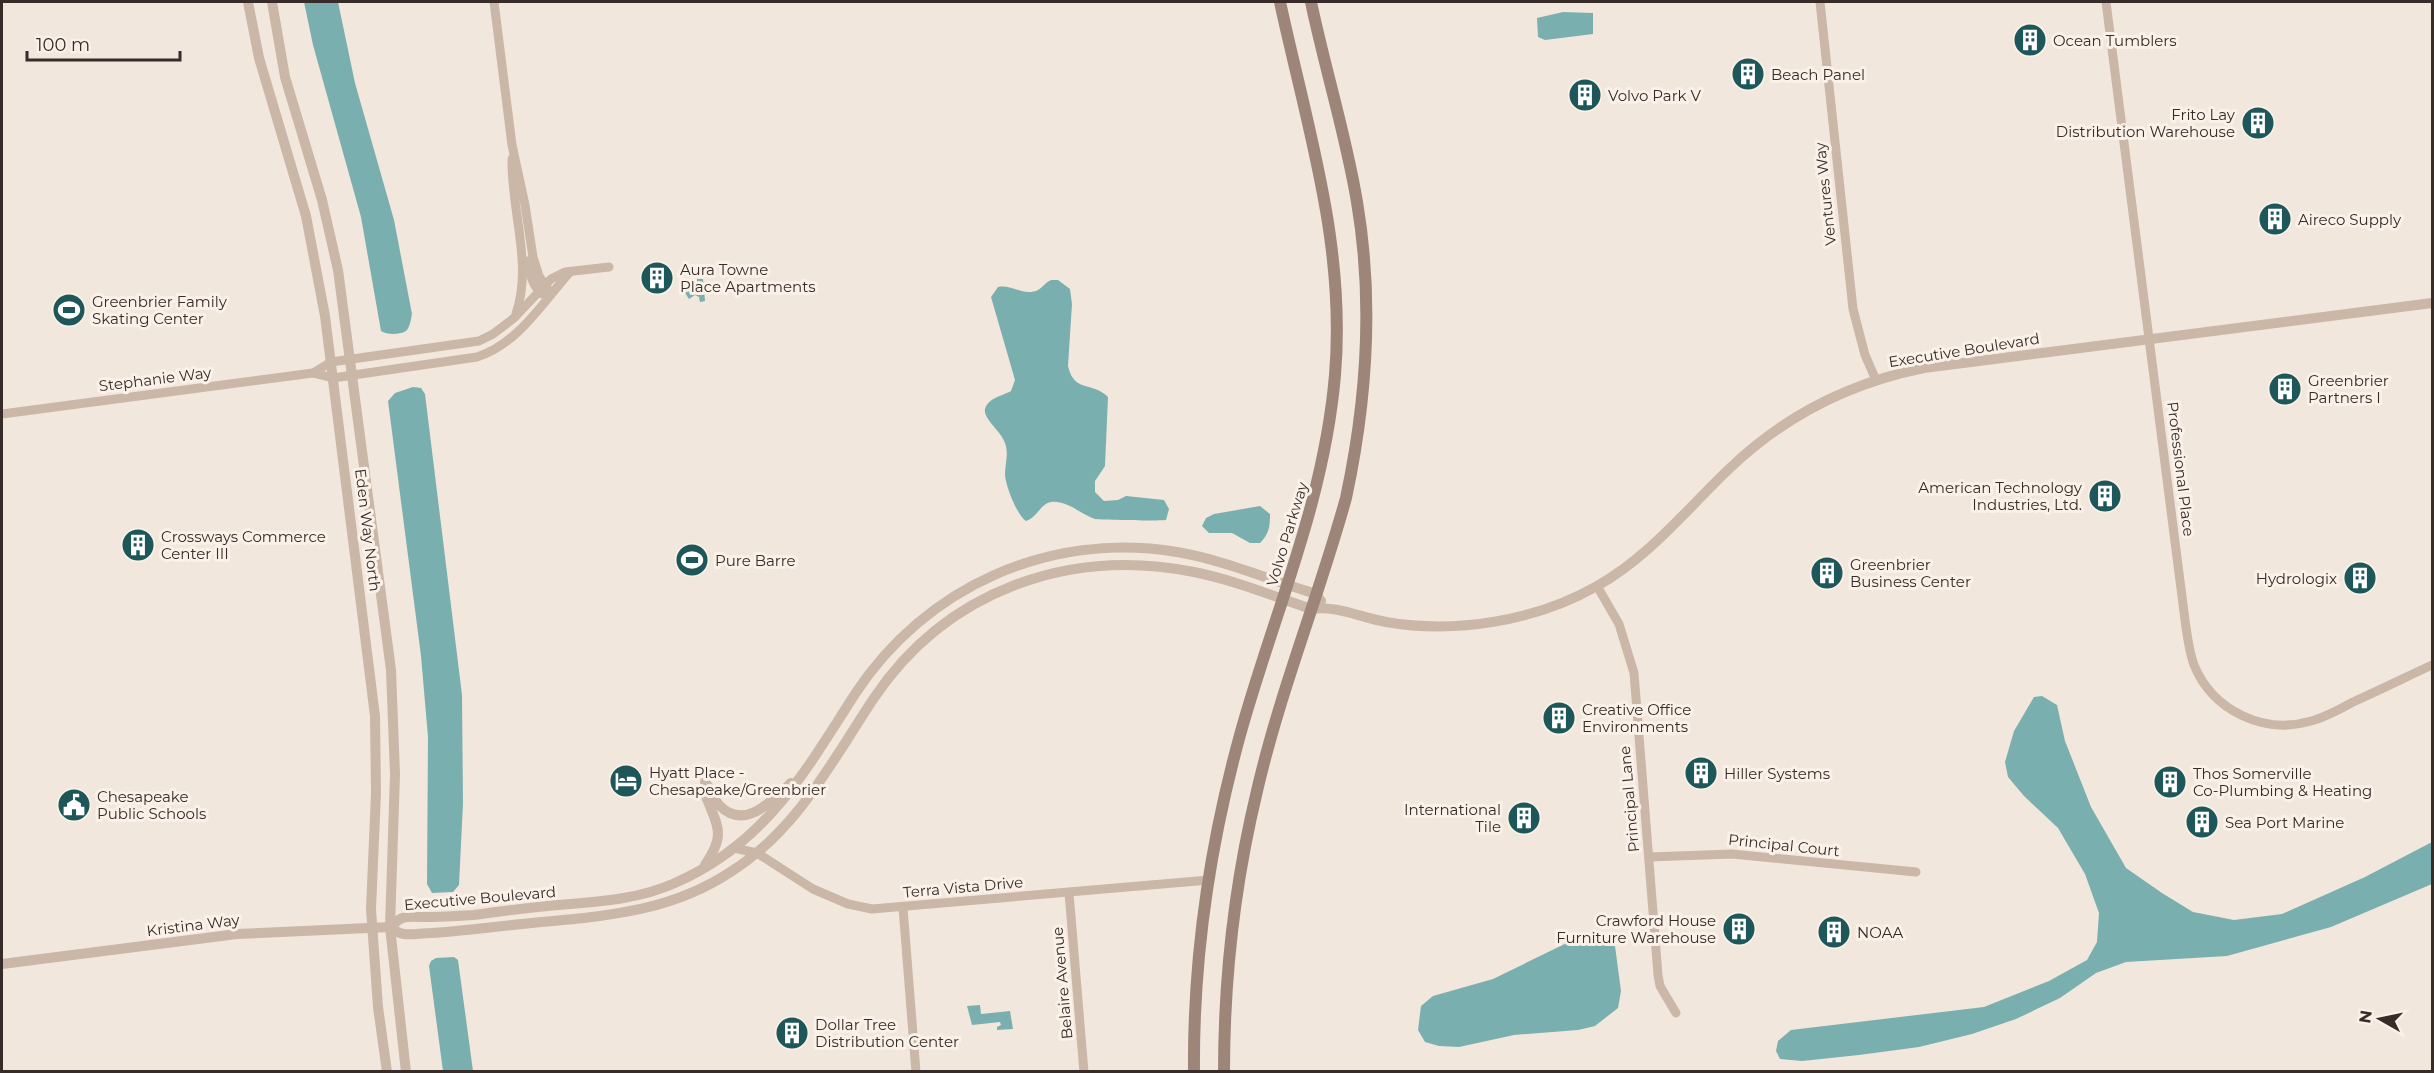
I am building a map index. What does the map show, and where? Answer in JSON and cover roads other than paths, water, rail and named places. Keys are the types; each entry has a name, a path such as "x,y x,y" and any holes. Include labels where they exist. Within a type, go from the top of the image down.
{"main road":[{"name":"Volvo Parkway","path":"1194,1071 1196,991 1209,880 1223,807 1239,741 1319,484 1331,411 1337,337 1334,262 1329,219 1280,2"},
{"path":"1224,1071 1230,955 1249,826 1277,718 1336,534 1354,462 1365,388 1367,313 1365,266 1357,202 1311,2"}],"street":[{"name":"Eden Way North","path":"248,2 259,58 306,216 321,289 331,362 375,716 376,793 371,928 378,1007 387,1071"},
{"name":"Eden Way North","path":"272,2 285,77 331,236 338,270 394,705 395,774 390,927 406,1071"},
{"path":"494,2 512,145 535,267 545,291"},
{"name":"Ventures Way","path":"1820,2 1853,309 1865,355 1876,380"},
{"name":"Professional Place","path":"2106,2 2190,653 2201,679 2226,707 2240,715 2273,725 2293,725 2327,715 2433,665"},
{"path":"512,145 512,172 524,277 521,298 514,318"},
{"path":"516,213 524,234 531,279 545,291"},
{"name":"Stephanie Way","path":"2,414 313,373 333,378 466,360 486,355 514,336 558,274 609,267"},
{"name":"Stephanie Way","path":"313,373 331,362 471,344 493,334 545,291"},
{"name":"Executive Boulevard","path":"1316,594 1197,556 1141,548 1084,549 1048,555 1012,566 963,590 930,612 901,636 865,679 782,803 734,848 702,869 661,889 622,899 472,915 402,918 390,927 402,934 483,930 632,912 662,905 720,879 757,853 804,805 885,683 909,654 952,618 1001,591 1033,579 1070,569 1126,565 1193,572 1311,609 1325,607 1389,623 1463,626 1515,617 1552,606 1597,586 1635,561 1731,467 1781,426 1822,401 1876,380 1924,368 2433,303"},
{"name":"Principal Lane","path":"1597,586 1619,624 1634,672 1658,975 1660,986 1676,1013"},
{"path":"1316,594 1325,607"},
{"path":"702,869 715,848 718,832 716,816 705,793 705,782 714,798 724,809 733,814 743,815 763,809 805,771"},
{"name":"Terra Vista Drive","path":"734,848 757,853 806,886 848,904 872,909 1209,880"},
{"name":"Principal Court","path":"1649,857 1732,854 1916,872"},
{"name":"Belaire Avenue","path":"1070,893 1084,1071"},
{"path":"903,908 916,1071"},
{"name":"Kristina Way","path":"2,964 237,934 390,927"}],"water":[{"path":"304,2 338,2 355,83 394,220 412,314 408,328 402,333 391,334 381,331 361,217 313,45"},
{"path":"1563,12 1593,13 1593,34 1545,40 1538,37 1537,18"},
{"path":"697,279 703,279 705,301 700,302 699,297 695,295 689,299 685,293 687,285 694,288"},
{"path":"1051,280 1058,280 1070,289 1072,304 1068,366 1071,374 1079,383 1096,389 1108,397 1105,466 1095,481 1095,492 1104,501 1118,500 1126,496 1164,500 1169,509 1166,520 1095,519 1069,505 1051,502 1044,505 1026,521 1016,507 1005,475 1007,451 1005,443 985,413 989,402 1011,391 1015,380 991,297 998,287 1033,292"},
{"path":"413,387 421,388 425,394 462,695 463,803 459,885 453,892 432,893 427,884 428,737 421,656 388,401 395,393"},
{"path":"1260,506 1270,514 1270,523 1260,543 1250,543 1232,533 1209,533 1202,526 1206,518 1214,514"},
{"path":"2042,696 2057,705 2065,741 2091,807 2126,868 2193,912 2234,920 2282,914 2365,877 2432,842 2432,884 2331,927 2227,956 2126,962 2096,973 2060,998 2016,1019 1972,1034 1919,1047 1859,1055 1802,1061 1780,1059 1776,1051 1778,1041 1791,1030 1984,1007 2049,981 2087,960 2097,942 2099,913 2085,874 2058,828 2024,796 2008,777 2005,762 2014,731 2034,697"},
{"path":"1599,936 1615,946 1621,991 1618,1008 1595,1026 1578,1030 1514,1035 1459,1047 1439,1046 1425,1042 1418,1030 1421,1006 1433,996 1493,979 1579,937"},
{"path":"454,957 458,960 473,1071 443,1071 429,966 436,958"},
{"path":"980,1005 981,1014 1010,1011 1013,1029 997,1030 997,1027 1001,1025 1000,1022 972,1025 967,1006"}],"place":[{"name":"Ocean Tumblers","path":"2030,40"},
{"name":"Beach Panel","path":"1748,74"},
{"name":"Volvo Park V","path":"1585,95"},
{"name":"Frito Lay Distribution Warehouse","path":"2258,123"},
{"name":"Aireco Supply","path":"2275,219"},
{"name":"Aura Towne Place Apartments","path":"657,278"},
{"name":"Greenbrier Family Skating Center","path":"69,310"},
{"name":"Greenbrier Partners I","path":"2285,389"},
{"name":"American Technology Industries, Ltd.","path":"2105,496"},
{"name":"Crossways Commerce Center III","path":"138,545"},
{"name":"Pure Barre","path":"692,560"},
{"name":"Greenbrier Business Center","path":"1827,573"},
{"name":"Hydrologix","path":"2360,578"},
{"name":"Creative Office Environments","path":"1559,718"},
{"name":"Hiller Systems","path":"1701,773"},
{"name":"Hyatt Place - Chesapeake/Greenbrier","path":"626,781"},
{"name":"Thos Somerville Co-Plumbing & Heating","path":"2170,782"},
{"name":"Chesapeake Public Schools","path":"74,805"},
{"name":"International Tile","path":"1524,818"},
{"name":"Sea Port Marine","path":"2202,822"},
{"name":"Crawford House Furniture Warehouse","path":"1739,929"},
{"name":"NOAA","path":"1834,932"},
{"name":"Dollar Tree Distribution Center","path":"792,1033"}]}
